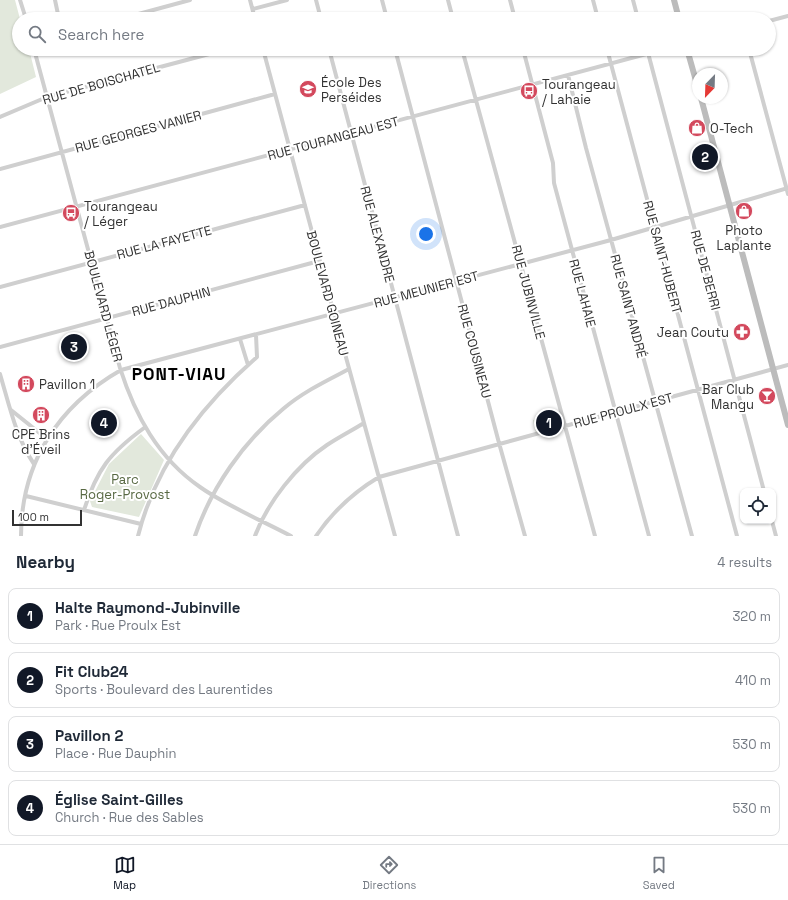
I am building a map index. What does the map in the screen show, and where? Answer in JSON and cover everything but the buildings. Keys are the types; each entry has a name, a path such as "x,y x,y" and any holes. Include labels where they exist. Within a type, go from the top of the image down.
{"main road":[{"path":"674,0 677,12"},
{"path":"689,56 692,68"},
{"path":"703,104 788,425"}],"street":[{"path":"20,0 24,12"},
{"path":"55,0 58,12"},
{"path":"146,12 190,0"},
{"path":"250,0 254,12"},
{"path":"253,9 287,0"},
{"path":"316,0 319,12"},
{"path":"382,0 385,12"},
{"path":"448,0 451,12"},
{"path":"510,0 513,12"},
{"path":"593,0 596,12"},
{"path":"633,0 636,12"},
{"path":"776,19 788,16"},
{"name":"BOULEVARD LÉGER","path":"36,56 121,370 135,409 144,428 160,451 180,472 200,488 291,536"},
{"name":"RUE DE BOISCHATEL","path":"0,118 47,97 202,56"},
{"name":"BOULEVARD GOINEAU","path":"265,56 319,261 395,536"},
{"name":"RUE ALEXANDRE","path":"331,56 458,536"},
{"name":"RUE COUSINEAU","path":"397,56 525,536"},
{"name":"RUE JUBINVILLE","path":"464,56 595,536"},
{"name":"RUE LAHAIE","path":"525,56 553,163 554,183 649,536"},
{"name":"RUE SAINT-HUBERT","path":"608,56 737,536"},
{"name":"RUE TOURANGEAU EST","path":"0,226 476,100 632,56"},
{"name":"RUE DE BERRI","path":"648,56 692,215 763,488"},
{"path":"752,56 788,190"},
{"name":"RUE SAINT ANDRÉ","path":"568,75 610,240 692,536"},
{"name":"RUE GEORGES VANIER","path":"0,169 275,94"},
{"name":"RUE MEUNIER EST","path":"21,536 21,519 34,464 46,439 81,398 101,382 121,370 610,240 692,215 788,190"},
{"name":"RUE LA FAYETTE","path":"0,287 304,204"},
{"name":"RUE DAUPHIN","path":"0,347 319,261"},
{"path":"138,536 153,492 170,460 199,416 212,400 257,357 256,335"},
{"path":"240,339 248,365"},
{"name":"RUE PROULX EST","path":"316,536 334,513 348,499 379,477 499,443 655,402 735,378 788,365"},
{"path":"195,536 200,521 230,467 258,432 301,395 349,368"},
{"path":"0,374 10,409 27,454 34,464"},
{"path":"10,409 46,439"},
{"path":"255,536 261,520 277,494 306,463 326,446 364,423"},
{"path":"84,510 92,485 102,468 126,441 144,428"},
{"path":"26,496 141,524"},
{"path":"773,524 776,536"}],"green space":[{"path":"0,0 15,0 18,12 12,12 12,56 31,56 36,77 0,94"},
{"path":"561,414 565,426 536,433 533,420"},
{"name":"Parc Roger-Provost","path":"141,434 164,460 139,517 92,507 90,501 109,464"}],"place":[{"name":"École Des Perséides","path":"308,89"},
{"name":"Tourangeau / Lahaie","path":"529,91"},
{"name":"O-Tech","path":"697,128"},
{"name":"Fit Club24","path":"705,157"},
{"name":"Photo Laplante","path":"744,211"},
{"name":"Tourangeau / Léger","path":"71,213"},
{"name":"Jean Coutu","path":"742,332"},
{"name":"Pavillon 2","path":"74,347"},
{"name":"Pavillon 1","path":"26,384"},
{"name":"Bar Club Mangu","path":"767,396"},
{"name":"CPE Brins d'Éveil","path":"41,415"},
{"name":"Église Saint-Gilles","path":"104,423"},
{"name":"Halte Raymond-Jubinville","path":"549,423"}],"district":[{"name":"PONT-VIAU","path":"179,374"}]}
